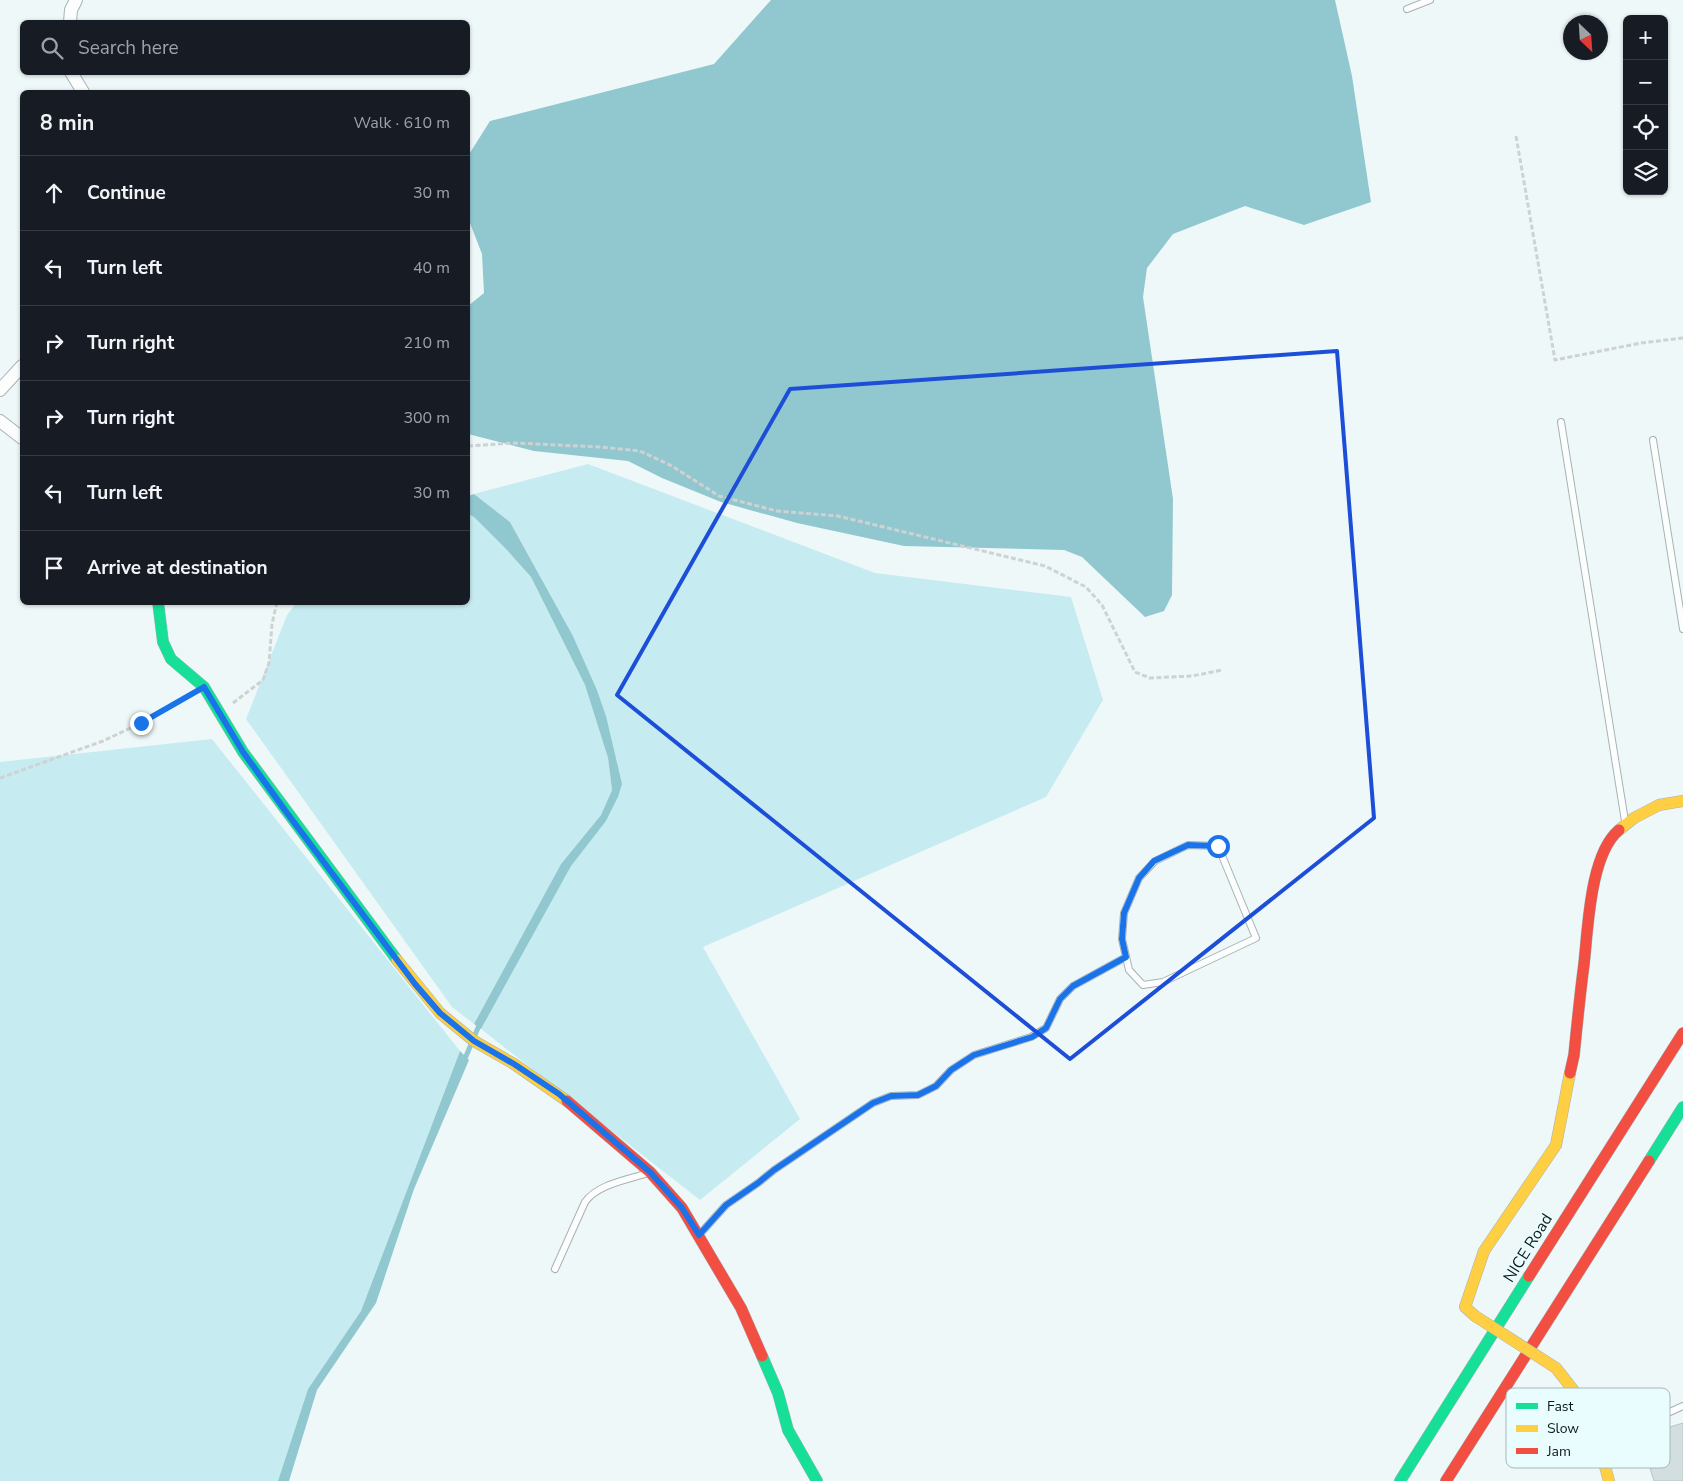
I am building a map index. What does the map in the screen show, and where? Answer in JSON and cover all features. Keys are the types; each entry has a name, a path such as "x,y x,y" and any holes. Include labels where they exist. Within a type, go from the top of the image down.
{"main road":[{"path":"158,605 163,642 171,659 204,687 241,749 415,984 440,1013 474,1041 514,1064 559,1094 650,1172 682,1208 741,1308 778,1393 788,1430 814,1480"},
{"path":"1572,1388 1556,1368 1475,1316 1465,1307 1484,1251 1556,1145 1574,1055 1591,896 1599,862 1612,836 1634,818 1659,805 1683,801"},
{"name":"NICE Road","path":"1400,1481 1683,1033"},
{"path":"1446,1481 1683,1108"},
{"path":"1605,1468 1608,1481"}],"street":[{"path":"70,20 71,10 76,0"},
{"path":"73,75 82,90"},
{"path":"0,390 20,368"},
{"path":"0,422 20,437"}],"lane":[{"path":"1407,8 1430,0"},
{"path":"1561,422 1626,825"},
{"path":"1653,440 1683,629"},
{"path":"1188,845 1218,846 1256,938 1163,982 1142,985 1129,970 1126,957 1122,939 1124,913 1139,878 1154,861 1188,845"},
{"path":"699,1235 726,1205 873,1103 891,1096 918,1095 936,1086 951,1070 974,1055 1032,1037 1046,1028 1060,999 1073,986 1126,957"},
{"path":"556,1269 585,1202 591,1194 599,1189 650,1172"},
{"path":"1670,1412 1683,1406"}],"path":[{"path":"1516,136 1555,360 1641,343 1683,338"},
{"path":"470,446 515,443 640,451 672,466 719,496 777,511 838,516 1046,566 1086,587 1102,605 1135,672 1150,678 1192,676 1222,670"},
{"path":"230,706 263,680 269,662 272,624 276,605"},
{"path":"0,778 103,741 141,723 204,687"}],"highlighted area":[{"path":"1337,351 1374,818 1070,1059 617,695 790,389"}],"shaded area":[{"path":"771,0 1335,0 1352,76 1371,202 1304,225 1245,206 1173,234 1147,268 1143,297 1173,499 1172,595 1164,611 1145,617 1082,557 1064,550 904,546 797,523 721,502 662,478 628,461 534,451 470,435 470,304 484,293 482,254 470,223 470,153 490,121 714,64"},
{"path":"588,464 875,573 1071,597 1103,700 1046,797 703,947 800,1119 700,1200 481,1029 571,865 606,821 618,797 606,716 597,690 573,636 510,522 474,494"},
{"path":"474,494 510,522 573,636 597,690 606,716 622,784 606,821 571,866 481,1029 474,1024 561,864 601,815 612,790 608,758 585,685 531,577 506,549 470,515 470,495"},
{"path":"470,515 506,549 531,577 585,685 608,758 612,790 601,815 561,864 474,1024 452,1007 246,719 287,615 294,605 470,605"},
{"path":"212,739 460,1051 361,1311 308,1389 278,1481 0,1481 0,762"},
{"path":"460,1051 469,1060 414,1189 376,1303 317,1390 289,1481 278,1481 308,1389 361,1311"}],"building":[{"path":"1683,1423 1683,1481 1654,1481 1650,1468 1670,1468 1670,1427"}],"waterway":[{"path":"464,1061 480,1023"}],"traffic: fast":[{"path":"158,605 163,642 171,659 204,687 243,752 397,960"},
{"path":"1649,1161 1683,1107"},
{"path":"1400,1481 1529,1276"},
{"path":"762,1356 778,1393 788,1430 817,1481"}],"traffic: slow":[{"path":"1619,830 1634,818 1659,805 1683,801"},
{"path":"397,960 440,1013 474,1041 514,1064 567,1101"},
{"path":"1475,1316 1465,1307 1484,1251 1556,1145 1570,1073"},
{"path":"1475,1316 1556,1368"},
{"path":"1556,1368 1572,1388"},
{"path":"1605,1468 1609,1481"}],"traffic: jam":[{"path":"1570,1073 1574,1055 1592,892 1602,856 1609,841 1619,830"},
{"path":"1529,1276 1683,1033"},
{"path":"567,1101 650,1172 682,1208 741,1308 762,1356"},
{"path":"1446,1481 1649,1161"}],"route":[{"path":"141,723 204,687 243,752 287,813 415,984 440,1013 474,1041 514,1064 559,1094 603,1134 650,1172 682,1208 699,1235 726,1205 873,1103 891,1096 918,1095 936,1086 951,1070 974,1055 1032,1037 1046,1028 1060,999 1073,986 1126,957 1122,939 1124,913 1139,878 1154,861 1188,845 1218,846"}]}
